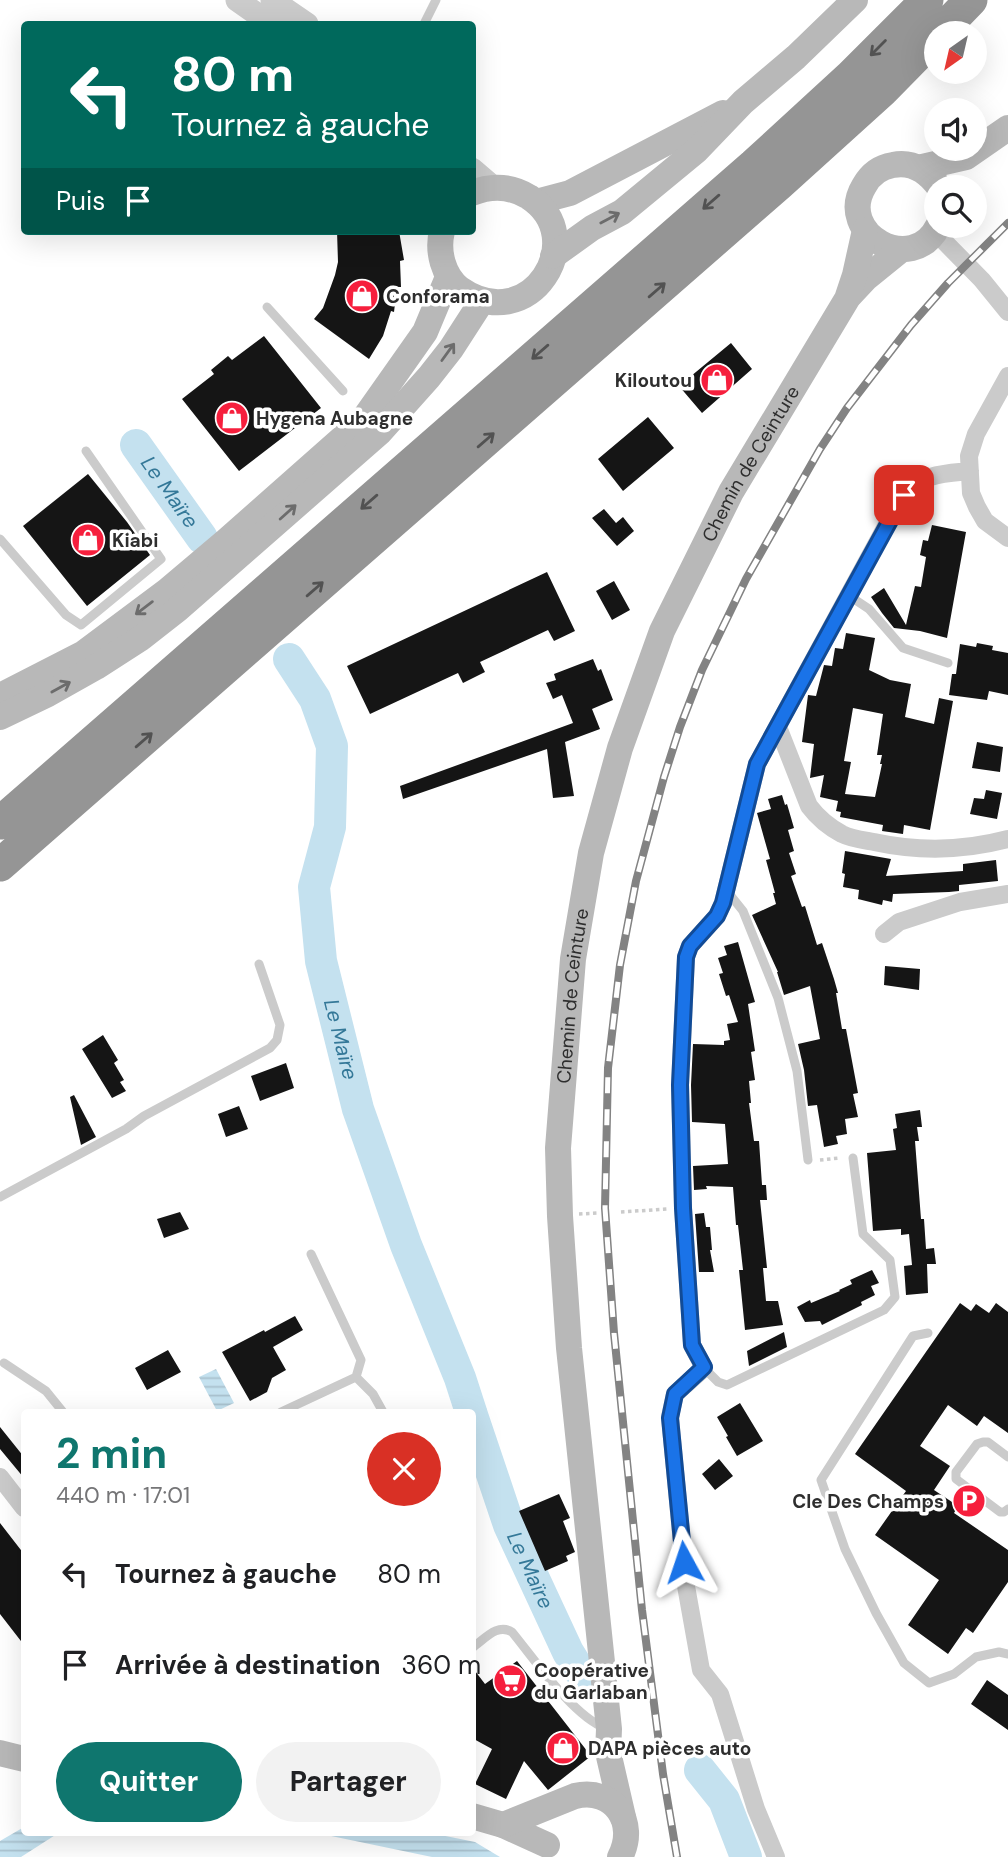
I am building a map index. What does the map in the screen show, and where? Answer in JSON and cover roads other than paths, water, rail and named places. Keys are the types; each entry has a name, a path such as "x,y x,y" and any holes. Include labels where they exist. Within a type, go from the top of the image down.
{"highway":[{"path":"0,823 754,165 927,0"},
{"path":"951,21 971,0"},
{"path":"0,865 779,184 924,49"},
{"path":"0,874 111,769"}],"main road":[{"path":"553,256 592,228 622,212 696,150 743,102 796,57 855,0"},
{"path":"536,202 570,193 743,102"},
{"path":"987,142 1008,128"},
{"path":"918,168 949,161"},
{"path":"902,249 881,244 865,230 859,218 861,190 868,178 891,165 905,164 929,175"},
{"path":"442,235 440,252 448,277 458,287 482,300 500,303 519,299 547,276 555,243 553,228 546,214 522,192 504,187 483,190"},
{"name":"Chemin de Ceinture","path":"627,1842 609,1740 569,1348 560,1216 558,1148 573,959 591,853 620,748 662,631 731,492 847,299 856,275 865,230"},
{"name":"Chemin de Ceinture","path":"847,299 865,279 902,249 924,243 929,238"},
{"path":"0,696 84,653 136,614 226,542 363,420 425,332 448,277"},
{"path":"0,717 48,695 96,667 141,638 178,609 379,433 451,349 482,300"},
{"path":"550,1851 546,1833 548,1820 555,1810 575,1796 609,1740"},
{"path":"503,1825 575,1796 596,1795 607,1799 616,1807 627,1842"},
{"path":"476,1817 503,1825 550,1851"}],"street":[{"path":"237,0 267,21"},
{"path":"272,0 302,21"},
{"path":"945,238 1008,312"},
{"path":"1008,376 976,434 970,457 971,493 977,507 985,521 1008,538"},
{"path":"776,1857 756,1809 720,1694 701,1670 686,1586 670,1418 675,1394 704,1367 692,1345 683,1208 680,1085 686,957 690,946 717,916 723,903 757,764 904,495 918,482 937,474 970,471"},
{"path":"778,727 809,806 817,816 844,835 881,844 929,850 948,850 1008,839"},
{"path":"884,934 899,922 960,902 1008,894"},
{"path":"0,1477 21,1504"}],"lane":[{"path":"426,21 436,0"},
{"path":"267,307 343,391"},
{"path":"0,539 66,615 81,625 162,559 86,451"},
{"path":"848,595 869,610 903,648 948,663"},
{"path":"726,890 743,911 778,998 797,1071 808,1160"},
{"path":"0,1197 270,1048 277,1040 280,1025 259,964"},
{"path":"704,1367 718,1382 727,1385 884,1310 895,1297 890,1260 863,1234 853,1158"},
{"path":"287,1409 356,1377 361,1360 311,1254"},
{"path":"928,1333 913,1336 821,1480 845,1549 904,1663 929,1683 954,1674 976,1657 999,1652 1008,1654"},
{"path":"4,1363 46,1391 61,1409"},
{"path":"356,1377 373,1394 381,1409"},
{"path":"1008,1457 988,1442 983,1442 977,1444 956,1472 956,1479 1000,1512 1008,1509"},
{"path":"476,1645 499,1629 505,1628 512,1632 578,1712 595,1724 609,1740"}],"water":[{"path":"216,1369 234,1403 216,1409 199,1377"},
{"path":"21,1829 21,1836 54,1836 21,1857 0,1857 0,1841"},
{"path":"331,1836 446,1836 475,1842 500,1857 432,1857"}],"waterway":[{"name":"Le Maïre","path":"136,445 202,538"},
{"name":"Le Maïre","path":"289,659 315,699 332,746 330,827 314,887 321,961 358,1109 406,1245 470,1409"},
{"name":"Le Maïre","path":"476,1427 509,1525 568,1652 586,1681"},
{"name":"Le Maïre","path":"700,1770 724,1800 746,1857"}],"railway":[{"path":"677,1857 663,1774 642,1610 614,1333 605,1208 608,1068 620,965 636,881 680,727 702,670 746,579 820,449 847,408 911,325 948,283 1008,223"}],"place":[{"name":"Conforama","path":"362,296"},
{"name":"Kiloutou","path":"717,380"},
{"name":"Hygena Aubagne","path":"232,418"},
{"name":"Kiabi","path":"88,540"},
{"name":"Cle Des Champs","path":"969,1501"},
{"name":"Coopérative du Garlaban","path":"510,1681"},
{"name":"DAPA pièces auto","path":"563,1748"}]}
